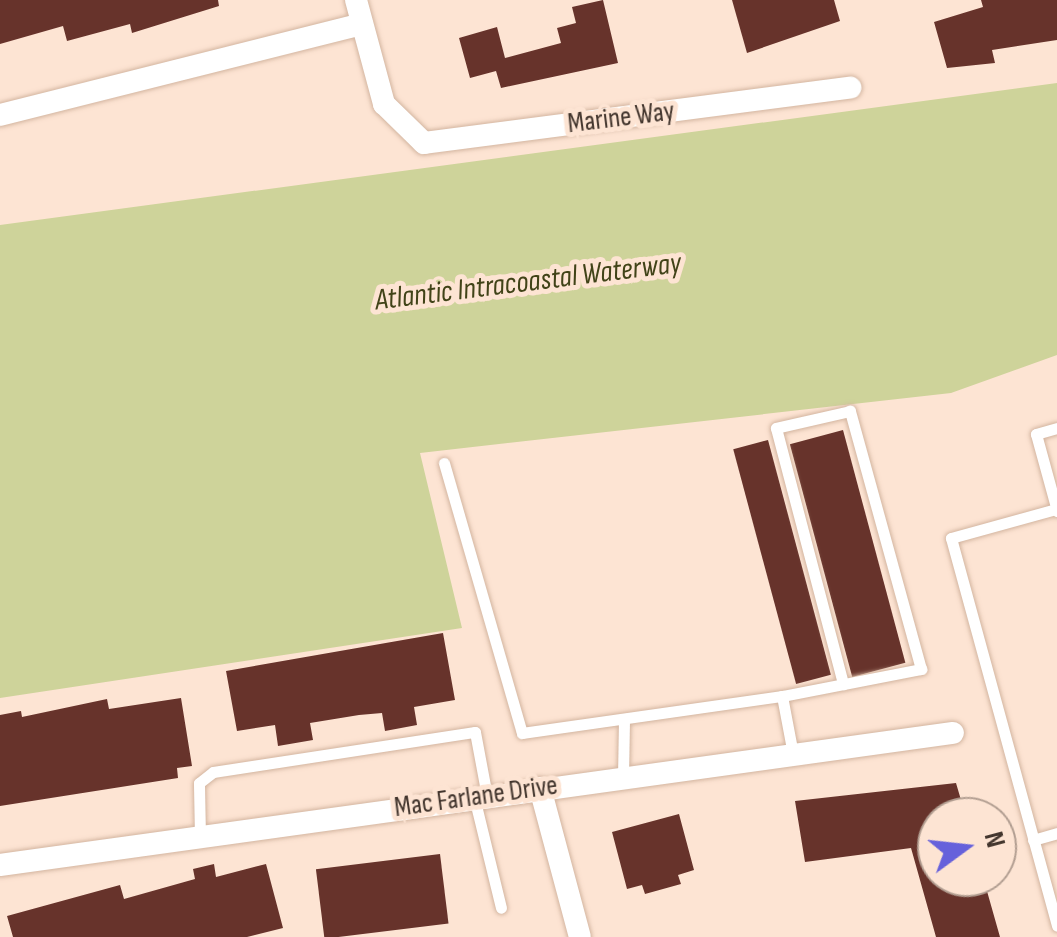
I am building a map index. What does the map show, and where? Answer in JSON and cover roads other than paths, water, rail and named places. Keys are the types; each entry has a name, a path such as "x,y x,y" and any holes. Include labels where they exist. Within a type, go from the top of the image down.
{"street":[{"path":"0,114 362,24 356,0"},
{"name":"Marine Way","path":"362,24 384,104 399,125 424,143 850,88"},
{"name":"Mac Farlane Drive","path":"0,865 952,733"},
{"path":"540,788 580,937"}],"lane":[{"path":"444,464 522,733 782,696 921,669 850,411 776,428 843,684"},
{"path":"1057,428 1036,434 1057,510 951,538 1057,926"},
{"path":"782,696 793,754"},
{"path":"623,777 624,719"},
{"path":"200,837 199,783 213,772 475,732 480,796 501,908"},
{"path":"1033,840 1057,834"}],"water":[{"name":"Atlantic Intracoastal Waterway","path":"1057,83 1057,355 951,393 420,453 462,628 0,698 0,225"}]}
